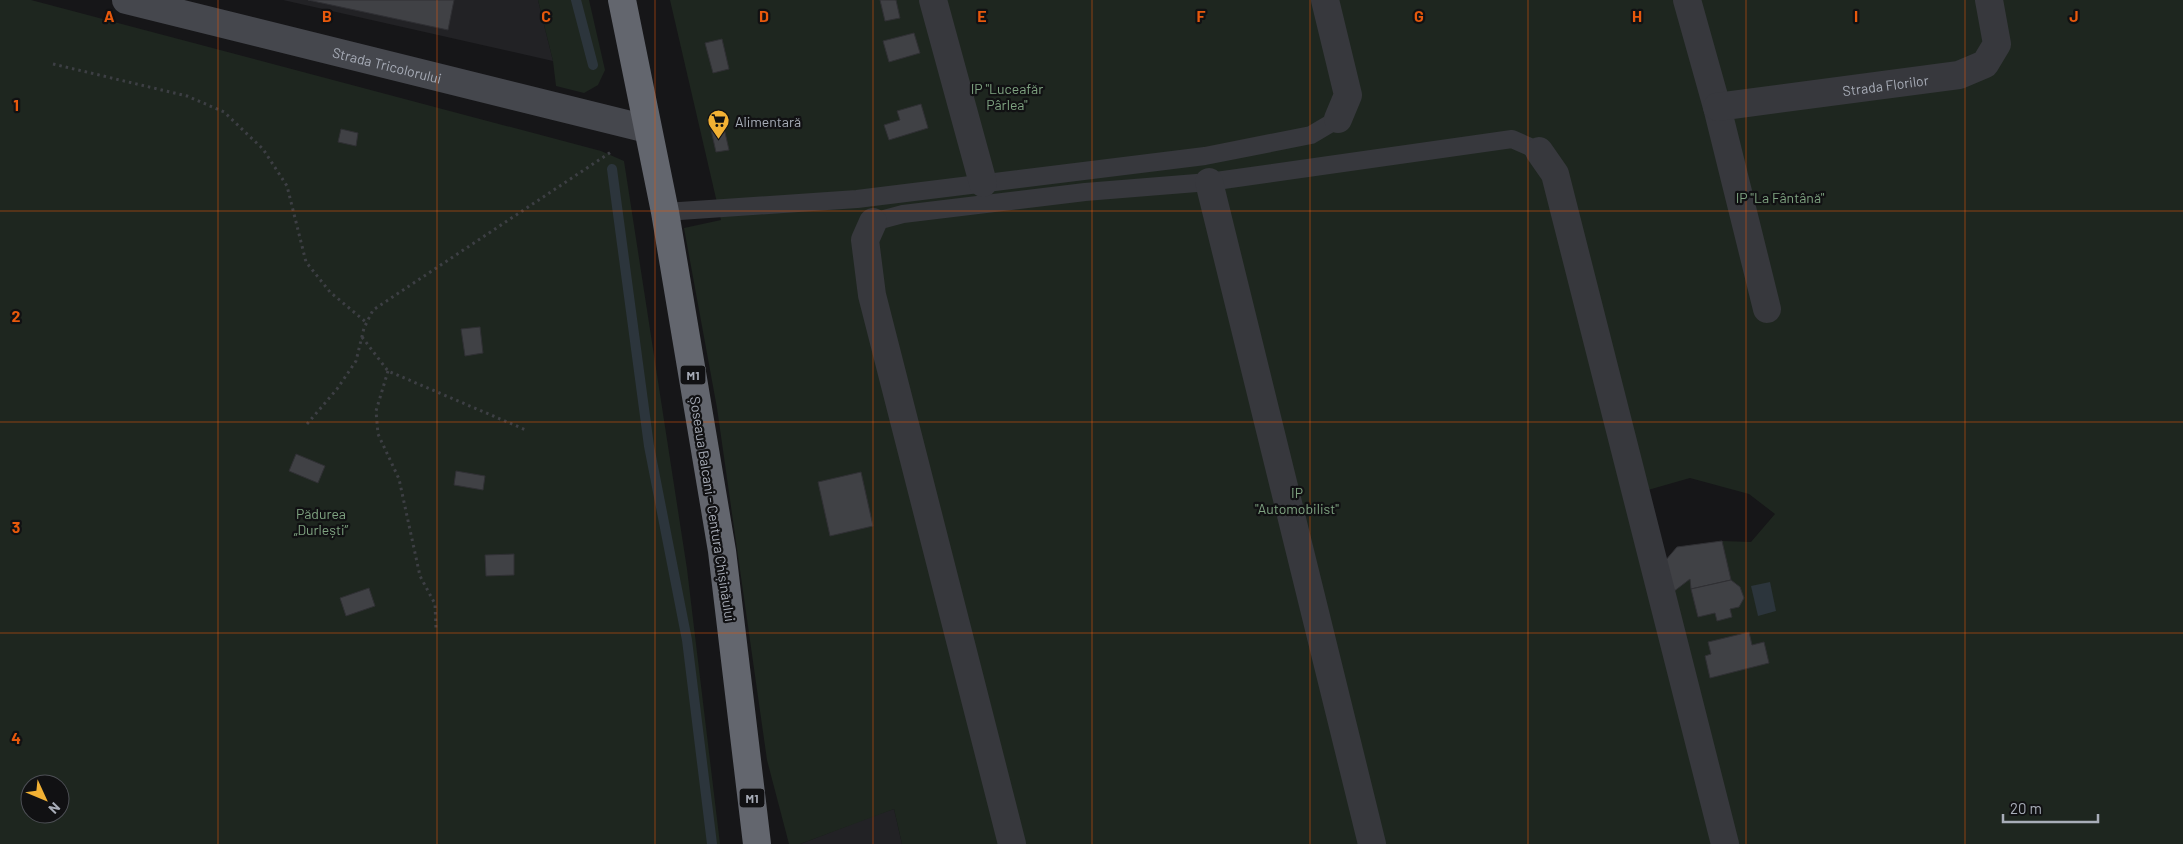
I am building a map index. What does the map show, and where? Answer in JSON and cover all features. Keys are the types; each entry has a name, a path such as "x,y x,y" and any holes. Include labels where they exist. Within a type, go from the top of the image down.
{"highway":[{"name":"Șoseaua Balcani - Centura Chișinăului","path":"622,0 665,212 722,551 757,844"}],"street":[{"path":"932,0 983,183"},
{"path":"1325,0 1348,95 1338,119"},
{"path":"1687,0 1717,107 1767,309"},
{"name":"Strada Florilor","path":"1717,107 1959,75 1985,64 1997,44 1989,0"},
{"name":"Strada Tricolorului","path":"140,1 647,129"},
{"path":"1539,150 1555,174 1725,844"},
{"path":"1209,182 1372,844"},
{"path":"872,222 865,240 872,295 1012,844"}],"lane":[{"path":"665,212 857,200 1205,156 1311,135 1338,119"},
{"path":"872,222 903,214 1085,192 1209,182 1512,139 1539,150"}],"path":[{"path":"53,64 187,96 224,112 263,149 287,186 306,262 330,292 367,323"},
{"path":"307,424 337,389 356,361 362,336 373,310 647,129"},
{"path":"362,336 388,371 526,430"},
{"path":"388,371 376,411 378,434 399,479 420,576 435,604 436,629"}],"shaded area":[{"path":"283,0 538,0 553,61"},
{"path":"1770,582 1776,611 1758,616 1751,586"},
{"path":"894,809 902,844 800,844 873,816"}],"green space":[{"name":"Pădurea „Durlești”","path":"0,0 31,0 601,151 624,161 687,569 720,844 0,844"},
{"path":"538,0 589,0 605,70 598,85 584,93 556,86 553,61"},
{"path":"670,0 2183,0 2183,844 902,844 894,809 800,844 789,844 767,760 717,408 684,228 721,220","holes":["1690,478 1749,494 1775,514 1751,542 1722,541 1677,547 1666,560 1648,490"]}],"building":[{"path":"308,0 454,0 448,30"},
{"path":"880,0 896,0 900,18 885,21"},
{"path":"914,33 920,53 889,62 883,41"},
{"path":"722,39 729,69 713,73 705,43"},
{"path":"921,104 928,128 889,140 884,125 900,120 897,111"},
{"path":"724,128 729,150 716,152 711,130"},
{"path":"341,129 358,133 356,146 338,142"},
{"path":"480,327 483,353 465,356 461,329"},
{"path":"296,454 325,466 318,483 289,471"},
{"path":"456,471 485,476 483,490 454,485"},
{"path":"861,472 873,526 830,536 818,482"},
{"path":"1722,541 1731,580 1691,589 1690,579 1673,592 1665,561 1677,547"},
{"path":"514,554 514,575 486,576 485,555"},
{"path":"1731,580 1740,587 1744,598 1739,607 1730,609 1732,617 1717,621 1715,613 1698,617 1691,589"},
{"path":"369,588 375,606 346,616 340,598"},
{"path":"1749,632 1752,645 1764,642 1769,663 1710,678 1705,656 1711,654 1708,642"}],"waterway":[{"path":"576,0 593,65"},
{"path":"612,169 649,446 687,640 712,844"}],"place":[{"name":"Alimentară","path":"719,140"}],"park label":[{"name":"IP \"Luceafăr Pârlea\"","path":"1007,96"},
{"name":"IP \"La Fântână\"","path":"1780,197"},
{"name":"IP \"Automobilist\"","path":"1297,500"}]}
